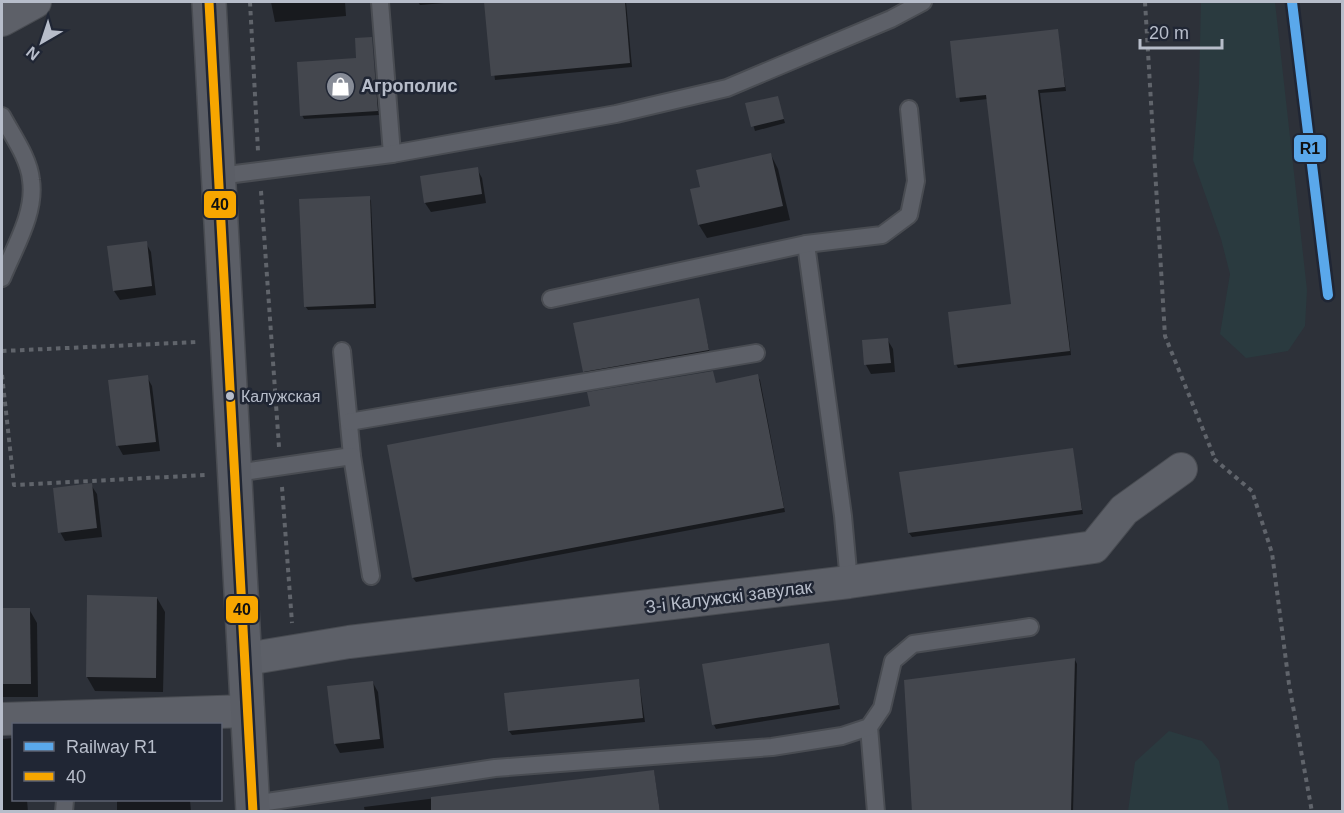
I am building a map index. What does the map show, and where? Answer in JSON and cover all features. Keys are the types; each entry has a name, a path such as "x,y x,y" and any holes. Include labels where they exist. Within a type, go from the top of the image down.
{"street":[{"path":"2,20 35,2"},
{"path":"209,2 253,808"},
{"name":"3-і Калужскі завулак","path":"246,659 294,653 349,642 849,582 1094,547 1124,510 1181,469"},
{"path":"2,719 69,721 248,711"}],"lane":[{"path":"380,2 392,154"},
{"path":"219,176 392,154 616,114 727,88 891,19 923,2"},
{"path":"551,299 806,244 882,235 909,215 916,181 909,109"},
{"path":"2,116 18,145 32,179 29,210 2,278"},
{"path":"806,244 843,516 849,582"},
{"path":"342,351 352,456 370,576"},
{"path":"349,422 756,353"},
{"path":"236,473 352,456"},
{"path":"253,808 495,768 772,747 842,736 869,727 882,708 893,661 913,644 1030,627"},
{"path":"869,727 876,812"}],"path":[{"path":"250,2 259,171 294,653"},
{"path":"1144,2 1165,336 1215,459 1252,491 1272,553 1289,684 1312,812"},
{"path":"2,351 229,340"},
{"path":"2,375 14,485 236,473"},
{"path":"1181,469 1215,459"}],"shaded area":[{"path":"1201,2 1275,2 1307,290 1305,326 1288,351 1246,358 1220,334 1230,274 1221,239 1193,160 1199,85"},
{"path":"1169,731 1202,741 1219,761 1229,811 1128,811 1135,762"}],"building":[{"path":"484,2 625,2 630,63 491,76"},
{"path":"1058,29 1065,87 1038,90 1070,351 954,365 948,312 1011,304 986,95 956,98 950,41"},
{"name":"Агрополис","path":"372,37 378,111 300,116 297,62 356,58 355,38"},
{"path":"778,96 784,119 751,127 745,103"},
{"path":"771,153 783,206 698,225 690,189 700,187 696,170"},
{"path":"478,167 482,194 424,203 420,176"},
{"path":"370,196 374,304 304,307 299,199"},
{"path":"147,241 152,286 113,291 107,246"},
{"path":"699,298 709,350 583,372 573,323"},
{"path":"888,338 891,363 864,365 862,340"},
{"path":"713,371 716,383 758,374 784,508 412,578 387,445 590,406 587,392"},
{"path":"148,375 156,442 116,446 108,380"},
{"path":"1073,448 1082,510 908,533 899,472"},
{"path":"92,483 97,528 58,533 53,488"},
{"path":"87,595 157,597 156,678 86,677"},
{"path":"2,608 30,608 31,684 2,684"},
{"path":"829,643 839,705 712,725 702,664"},
{"path":"1075,658 1071,812 912,812 904,680"},
{"path":"639,679 643,718 508,731 504,693"},
{"path":"373,681 380,739 334,744 327,686"},
{"path":"654,770 660,812 431,812 431,797"}],"rail line":[{"name":"R1","path":"1292,2 1328,295"}],"transit line":[{"name":"40","path":"209,2 253,812"}],"place":[{"name":"Агрополис","path":"340,86"},
{"name":"Калужская","path":"230,396"}]}
